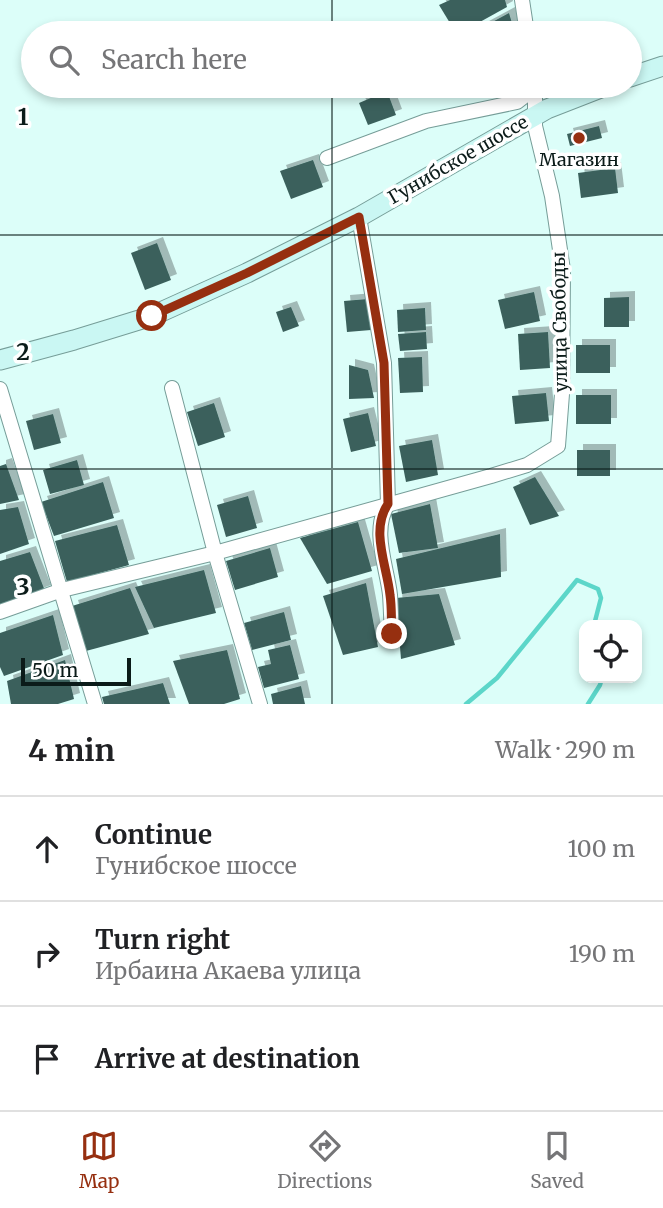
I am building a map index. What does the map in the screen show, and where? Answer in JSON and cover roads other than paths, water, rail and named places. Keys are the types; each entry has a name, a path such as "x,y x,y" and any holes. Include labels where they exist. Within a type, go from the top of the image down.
{"main road":[{"path":"642,73 663,65"},
{"name":"Гунибское шоссе","path":"0,360 152,316 247,273 359,217 534,116 577,98"}],"street":[{"path":"522,0 525,21"},
{"path":"327,158 426,121 517,102 522,98"},
{"name":"улица Свободы","path":"388,504 527,465 558,446 562,394 563,270 552,195 534,116 535,98"},
{"path":"359,217 384,363 388,504 380,515 392,634"},
{"path":"172,388 215,553 260,704"},
{"path":"0,389 95,704"},
{"path":"0,612 62,590 215,553 388,504"}],"waterway":[{"path":"466,704 497,678 577,580 598,589 601,598 595,620"},
{"path":"588,704 601,683"}],"place":[{"name":"Магазин","path":"579,138"}]}
